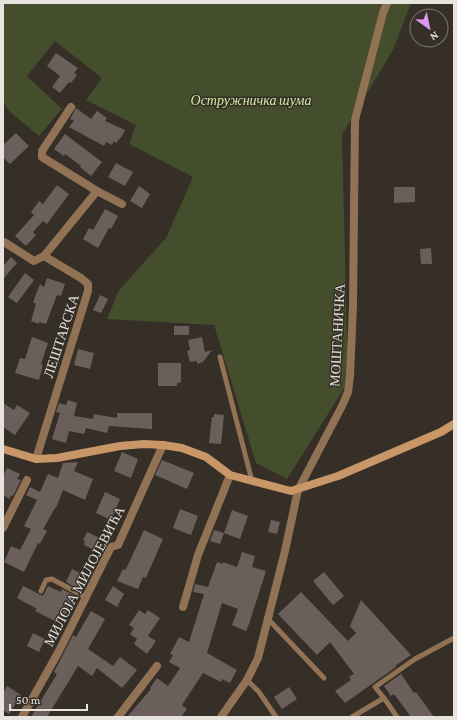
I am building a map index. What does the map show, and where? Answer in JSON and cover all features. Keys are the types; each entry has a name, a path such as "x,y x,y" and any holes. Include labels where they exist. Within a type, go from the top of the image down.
{"street":[{"name":"МОШТАНИЧКА","path":"221,717 247,680 258,658 285,551 298,490 348,392 353,305 355,120 383,13 387,3"},
{"path":"72,107 42,151 42,156 97,191 122,204"},
{"path":"4,242 34,261 44,256 97,191"},
{"name":"ЛЕШТАРСКА","path":"36,459 88,291 88,284 81,278 44,256"},
{"path":"3,449 36,459 57,458 120,446 144,444 163,445 182,448 206,457 230,475 291,491 338,476 387,456 441,432 454,424"},
{"name":"МИЛОЈА МИЛОЈЕВИЋА","path":"22,717 59,651 111,547 118,545 163,445"},
{"path":"183,608 198,555 230,475"},
{"path":"3,528 27,480"},
{"path":"118,717 156,666"}],"lane":[{"path":"220,357 252,481"},
{"path":"41,591 46,580 52,579 85,597"},
{"path":"268,620 324,678"},
{"path":"397,717 375,687 415,659 454,638"},
{"path":"247,680 259,692 276,717"},
{"path":"352,717 384,698"}],"green space":[{"name":"Остружничка шума","path":"3,3 411,3 393,50 342,135 348,382 287,479 256,463 214,325 107,319 119,290 166,238 193,177 129,144 136,125 86,100 102,78 55,41 27,76 62,109 39,136 9,111 3,102"}],"building":[{"path":"56,53 78,68 74,73 77,75 60,93 52,87 60,76 47,66"},
{"path":"76,108 91,119 97,111 107,118 105,121 125,130 122,136 116,143 114,141 112,145 106,142 104,146 69,127 74,121 70,119"},
{"path":"16,133 29,146 10,164 3,157 3,145"},
{"path":"65,134 102,162 91,176 65,154 64,156 54,149"},
{"path":"116,163 133,172 125,186 108,177"},
{"path":"57,185 69,194 47,224 43,221 33,232 36,235 26,246 15,236 34,215 31,212 39,201 43,204"},
{"path":"139,186 150,194 142,208 130,201"},
{"path":"394,187 415,187 415,202 394,203"},
{"path":"105,209 118,216 111,229 109,228 98,248 83,239 89,228 93,230"},
{"path":"431,248 432,264 421,264 420,249"},
{"path":"11,257 17,263 3,279 3,266"},
{"path":"25,273 34,280 17,303 8,297"},
{"path":"47,278 65,284 61,296 57,295 46,324 39,322 39,324 31,321 36,304 33,302 40,284 44,287"},
{"path":"100,295 108,299 101,313 93,310"},
{"path":"174,326 189,326 189,335 174,335"},
{"path":"32,337 48,343 41,364 43,365 39,380 15,373 20,358 25,359"},
{"path":"202,337 205,352 212,350 203,362 197,364 197,361 190,362 187,351 190,350 188,340"},
{"path":"78,349 94,353 90,369 74,365"},
{"path":"158,363 181,363 181,382 177,383 177,386 158,386"},
{"path":"68,400 77,403 74,416 93,419 94,414 117,418 117,413 152,413 152,429 109,426 107,433 86,428 84,434 69,431 66,443 52,439 60,413 56,412 59,403 66,405"},
{"path":"3,403 14,410 17,405 30,413 15,435 3,427"},
{"path":"214,414 224,415 221,444 209,443 212,417 214,417"},
{"path":"122,452 138,459 131,478 114,471"},
{"path":"162,460 194,473 187,489 155,475"},
{"path":"78,462 74,471 93,479 85,500 63,490 56,508 43,529 47,531 40,544 38,543 24,572 4,562 11,546 20,550 31,529 24,526 37,500 26,495 30,487 40,492 48,474 58,478 63,463"},
{"path":"7,468 20,474 17,479 21,480 10,499 3,495 3,476"},
{"path":"105,492 120,499 111,520 96,513"},
{"path":"180,509 198,516 191,535 173,528"},
{"path":"232,510 248,516 240,539 224,533"},
{"path":"271,520 280,522 277,534 268,532"},
{"path":"144,530 163,539 146,578 143,577 138,589 117,581 123,569 125,570 128,565"},
{"path":"214,530 224,533 220,544 210,541"},
{"path":"87,532 102,539 96,551 84,545 85,541 83,540"},
{"path":"242,552 255,556 252,567 266,571 249,624 246,631 232,625 238,609 222,603 207,653 237,670 230,683 222,679 221,682 203,673 182,705 187,709 181,717 127,717 151,689 150,688 157,678 168,686 180,668 169,662 173,655 170,654 179,637 189,642 204,594 193,592 195,584 208,587 217,562 223,564 223,562 237,567"},
{"path":"72,569 84,575 78,589 66,582"},
{"path":"324,572 344,596 333,605 313,581"},
{"path":"23,586 43,596 48,586 61,592 62,589 75,596 61,624 35,611 37,609 17,598"},
{"path":"113,586 124,594 117,607 105,600"},
{"path":"301,592 348,641 356,633 350,626 361,600 411,655 345,703 335,691 351,680 349,677 354,674 330,642 317,655 278,614"},
{"path":"139,610 145,614 148,610 160,618 148,636 156,641 147,654 134,644 137,639 130,634 134,628 129,625"},
{"path":"91,611 105,619 88,649 113,666 120,657 137,670 122,688 97,668 92,676 78,666 47,717 31,717 57,674 54,672 73,635 76,637"},
{"path":"33,633 45,639 39,652 27,646"},
{"path":"401,674 414,693 416,692 434,717 411,717 394,694 391,696 384,686"},
{"path":"7,686 21,695 9,714 3,710 3,693"},
{"path":"289,687 297,699 282,709 274,697"}]}
